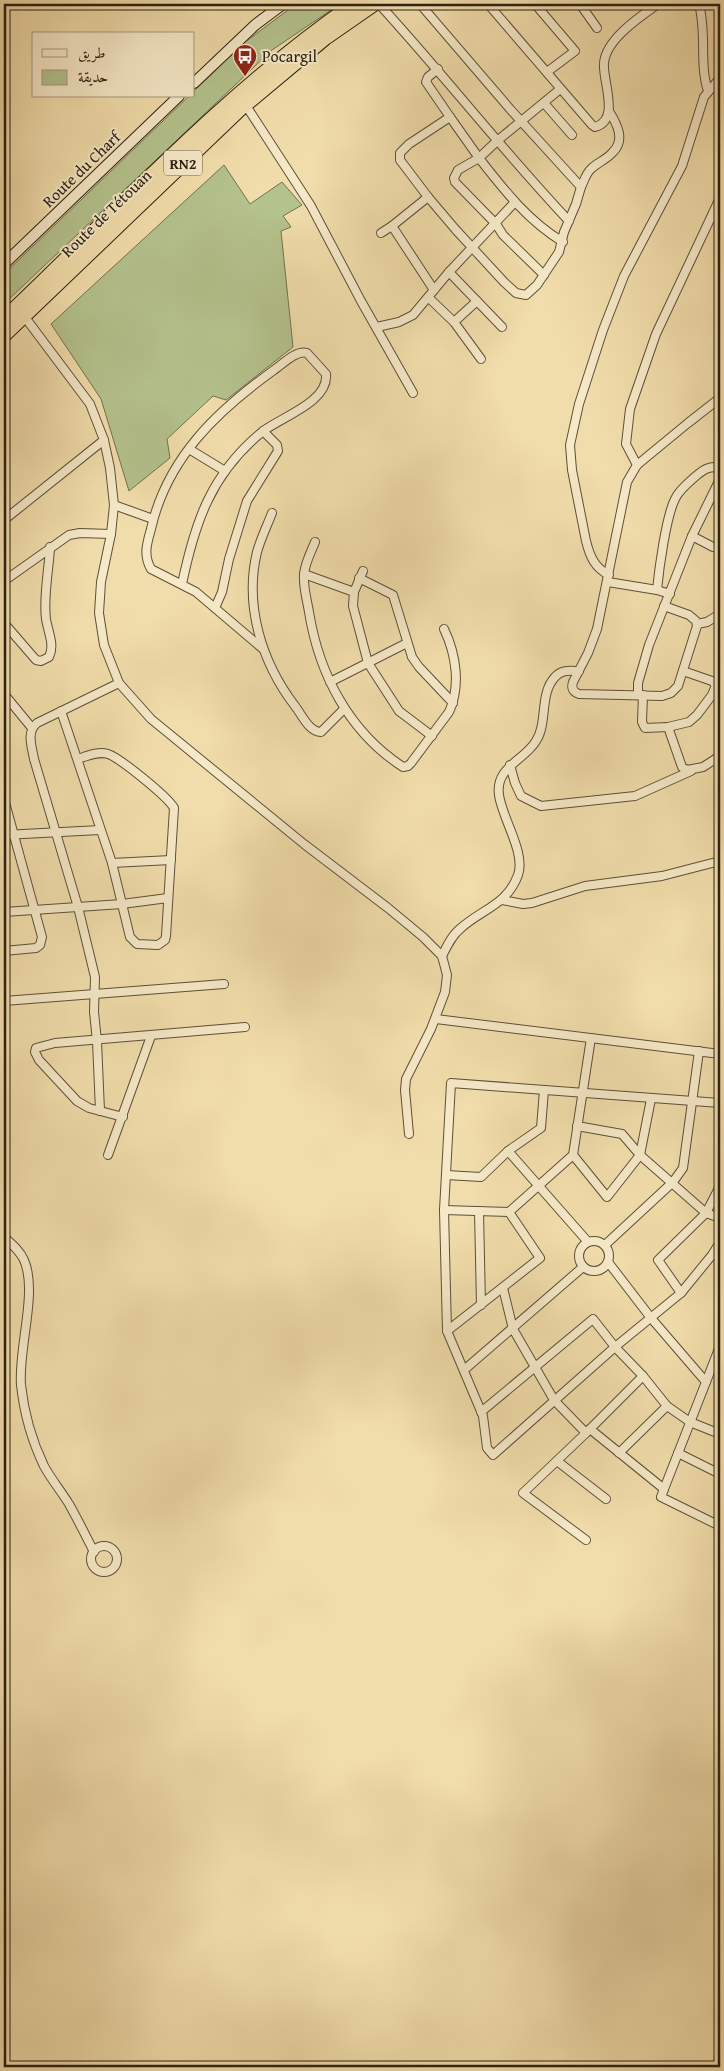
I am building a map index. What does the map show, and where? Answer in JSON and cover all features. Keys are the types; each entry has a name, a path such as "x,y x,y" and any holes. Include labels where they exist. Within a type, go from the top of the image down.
{"highway":[{"name":"Route de Tétouan","path":"4,319 229,104 301,42 354,4"},
{"name":"Route de Tétouan","path":"4,335 245,104 325,38 374,4"}],"street":[{"path":"195,81 254,25 283,4"},
{"path":"380,4 438,69 533,183 569,221"},
{"path":"420,4 581,187"},
{"path":"488,4 547,72 559,90 574,103 592,125 600,126 608,111 609,99 604,70 607,52 629,26 658,4"},
{"path":"535,4 575,51 547,72"},
{"path":"580,4 597,28"},
{"path":"700,4 704,26 704,78 708,91"},
{"path":"438,69 428,77 426,82 480,158 515,202 536,224 563,242"},
{"path":"670,594 609,578 597,568 588,552 572,470 570,445 587,375 616,295 633,256 674,181 688,150 700,106 708,91 720,78"},
{"path":"544,275 503,235 496,224 460,188 454,178 458,170 480,158 497,141 559,90"},
{"name":"Route du Charf","path":"4,264 177,98"},
{"path":"544,102 572,135"},
{"path":"245,104 311,206 361,301 413,393"},
{"path":"450,116 409,144 400,152 400,160 428,197 480,257 518,294 526,295 544,275 560,252 564,232 581,187 591,169 612,154 617,148 619,140 618,126 608,111"},
{"path":"381,233 428,197"},
{"path":"638,465 626,444 630,408 656,334 720,198"},
{"path":"376,327 392,324 413,315 515,202"},
{"path":"392,226 434,290"},
{"path":"450,272 502,327"},
{"path":"429,298 454,322 481,359"},
{"path":"454,322 477,301"},
{"path":"24,316 90,404 104,440 110,468 114,505 111,534 101,582 99,613 104,645 119,683 158,725 304,844 423,936 442,956 447,975 445,992 436,1020 406,1079 405,1090 409,1134"},
{"path":"182,584 194,533 201,514 210,494 225,471 263,431 311,402 323,391 326,374 306,353 300,352 294,356 231,403 202,430 176,465 167,483 153,520 146,546 147,563 151,569 196,592 263,649"},
{"path":"664,606 689,614 697,624 678,686 671,693 662,696 576,693 572,686 588,654 597,629 609,578 627,482 638,465 720,398"},
{"path":"215,608 222,592 228,560 247,501 278,451 277,445 263,431"},
{"path":"4,520 104,440"},
{"path":"189,449 225,471"},
{"path":"658,590 667,529 675,498 702,471 715,467 720,468"},
{"path":"683,670 712,681 716,688 689,722 650,729 643,726 641,695 638,683 648,645 692,536 720,479"},
{"path":"114,505 153,520"},
{"path":"272,513 262,538 254,567 255,622 263,649 292,702 314,730 321,732 326,730 344,709"},
{"path":"4,581 69,535 80,532 111,534"},
{"path":"692,536 713,547 720,548"},
{"path":"315,542 304,574 313,638 330,682 344,709 369,740 402,767 408,766 432,736 453,703 455,655 444,629"},
{"path":"5,625 36,660 41,661 49,657 52,646 46,618 46,600 50,548"},
{"path":"304,574 354,592"},
{"path":"432,736 399,712 368,663 353,606 354,592 361,575 393,595 412,657 453,703"},
{"path":"697,624 707,622 720,614"},
{"path":"330,682 407,643"},
{"path":"442,956 454,934 461,927 502,900 517,877 519,869 516,848 506,822 498,792 500,780 510,765 532,746 539,735 549,686 553,678 565,670 580,671"},
{"path":"100,1111 94,972 78,907 34,759 30,736 32,728 37,723 119,683"},
{"path":"4,694 32,728"},
{"path":"62,711 112,863 132,941 144,945 158,946 166,936 174,808 130,769 108,754 92,755 78,759"},
{"path":"668,727 682,767 690,771"},
{"path":"510,765 521,796 531,803 541,806 635,796 703,767 720,756"},
{"path":"4,799 42,937 40,945 32,949 4,952"},
{"path":"4,835 100,830"},
{"path":"112,863 171,860"},
{"path":"502,900 523,904 532,903 585,886 662,876 720,861"},
{"path":"4,912 122,904 168,898"},
{"path":"4,1000 224,984"},
{"path":"436,1020 720,1054"},
{"path":"123,1117 89,1108 77,1101 43,1066 35,1052 36,1048 43,1045 245,1027"},
{"path":"108,1155 151,1036"},
{"path":"444,1210 509,1212 573,1155 591,1038"},
{"path":"605,1246 673,1182 683,1168 698,1052"},
{"path":"720,1103 451,1083 444,1210 447,1332 481,1412 487,1448 493,1455 615,1347 681,1293 712,1256 720,1242"},
{"path":"446,1175 481,1177 508,1151 541,1128 544,1090"},
{"path":"573,1155 607,1197 640,1155 651,1099"},
{"path":"577,1126 622,1134 640,1155 673,1182 706,1213 720,1218"},
{"path":"508,1151 588,1242"},
{"path":"681,1293 658,1260 706,1213 720,1186"},
{"path":"479,1211 481,1305"},
{"path":"447,1332 540,1258 509,1212"},
{"path":"4,1237 18,1250 24,1259 28,1271 27,1308 21,1367 24,1405 28,1424 45,1468 69,1504 94,1552"},
{"path":"608,1262 603,1268 596,1271 589,1270 583,1267 579,1260 579,1252 582,1246 588,1242 600,1242 605,1246 608,1251 608,1262 650,1318 706,1382"},
{"path":"464,1370 583,1267"},
{"path":"503,1288 513,1328 554,1400 588,1431 664,1489"},
{"path":"481,1412 593,1319 667,1406 690,1422 720,1434"},
{"path":"720,1346 661,1497 720,1526"},
{"path":"586,1540 523,1492 643,1376"},
{"path":"619,1453 667,1406"},
{"path":"678,1453 720,1474"},
{"path":"557,1460 606,1499"}],"green space":[{"path":"296,4 340,4 272,50 4,304 4,274 187,98 195,98 195,90 245,42"},
{"path":"224,165 250,204 282,182 302,205 283,216 291,227 281,231 293,347 226,400 213,396 167,439 170,458 129,491 101,399 51,324"}],"place":[{"name":"Pocargil","path":"245,77"}]}
